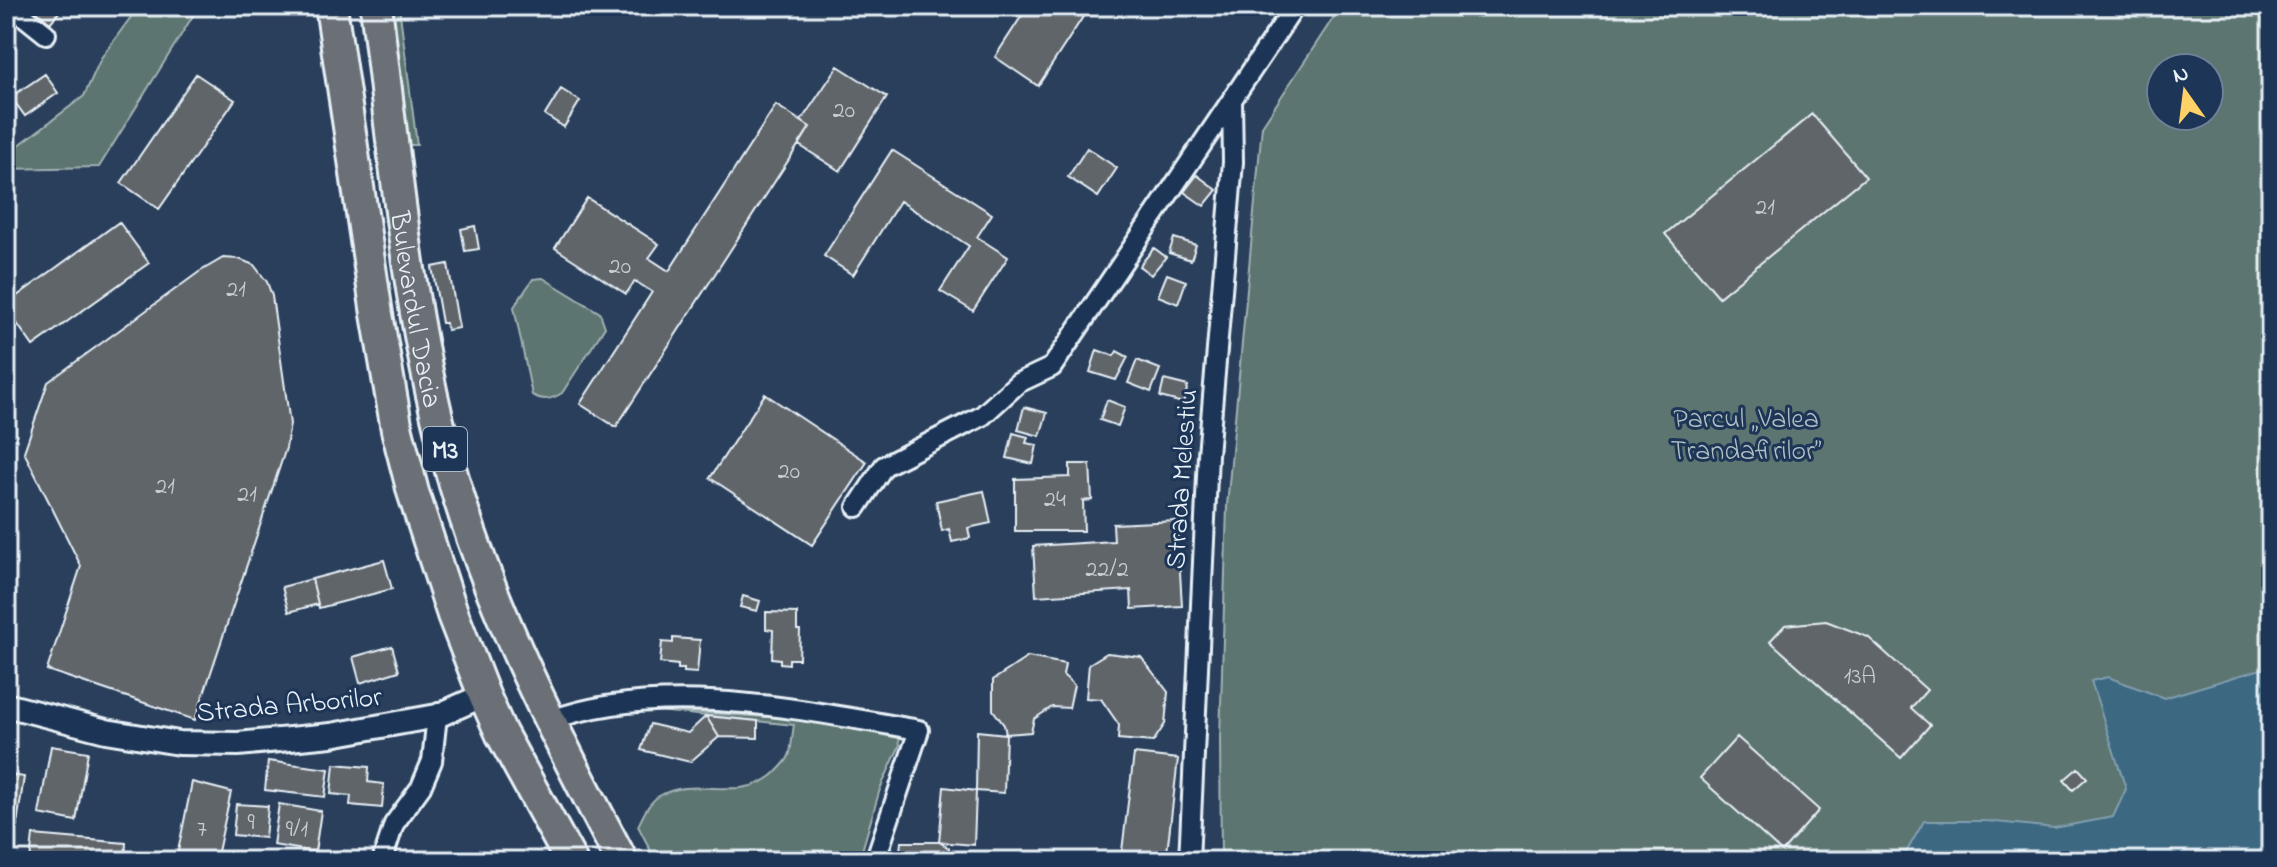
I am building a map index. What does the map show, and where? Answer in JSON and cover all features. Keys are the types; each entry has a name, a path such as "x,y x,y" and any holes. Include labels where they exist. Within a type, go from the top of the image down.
{"highway":[{"name":"Bulevardul Dacia","path":"331,6 365,242 397,430 430,546 484,695 501,733 571,861"},
{"name":"Bulevardul Dacia","path":"376,6 412,278 439,426 476,550 506,630 548,721 622,860"}],"street":[{"path":"11,6 46,34"},
{"path":"857,507 884,466 982,416 1018,383 1052,367 1295,6"},
{"name":"Strada Melestiu","path":"1189,861 1208,455 1233,162 1232,101"},
{"name":"Strada Arborilor","path":"6,705 106,731 179,743 238,744 331,735 437,716 484,695"},
{"path":"548,721 577,710 655,701 722,702 919,730 875,861"},
{"path":"382,861 394,824 421,787 432,761 437,716"}],"green space":[{"path":"139,6 199,6 99,167 6,169 6,155 84,96 101,58"},
{"path":"391,6 399,6 417,145 409,145"},
{"name":"Parcul „Valea Trandafirilor”","path":"1341,6 2271,6 2271,861 1221,861 1220,739 1227,506 1262,126"},
{"path":"543,278 600,313 605,327 562,393 547,399 532,395 514,307 533,279"},
{"path":"639,709 800,719 898,733 900,745 880,789 859,861 656,861 638,826 655,799 673,790 745,787 760,783 788,759 794,725"}],"water":[{"path":"2271,666 2271,861 1905,861 1904,856 1924,821 1986,821 2054,828 2113,817 2126,789 2091,681 2108,677 2164,698"}],"building":[{"path":"30,6 64,6 50,23"},
{"path":"1028,6 1090,6 1038,86 995,57"},
{"path":"838,66 887,97 840,171 799,145 810,127 801,121"},
{"path":"45,74 58,93 25,116 11,97"},
{"path":"196,74 235,100 159,209 121,183"},
{"path":"561,89 580,101 564,127 545,115"},
{"path":"776,105 810,127 616,427 580,404 652,292 635,281 626,294 555,248 587,198 659,244 649,258 669,271"},
{"path":"1812,114 1866,177 1719,297 1665,234"},
{"path":"1087,148 1117,168 1098,197 1068,177"},
{"path":"892,150 992,214 977,237 1008,257 973,311 940,291 969,246 900,201 853,275 824,256"},
{"path":"1197,175 1217,190 1204,206 1184,192"},
{"path":"119,222 149,263 33,346 6,304"},
{"path":"475,226 479,249 465,251 461,229"},
{"path":"1174,238 1196,245 1191,260 1169,253"},
{"path":"1154,248 1166,257 1151,275 1139,266"},
{"path":"223,258 239,259 254,265 267,282 272,296 290,424 286,448 195,720 47,670 81,566 24,452 48,382 199,272"},
{"path":"448,264 459,328 447,330 446,323 442,323 432,267"},
{"path":"1167,274 1186,281 1178,304 1158,296"},
{"path":"1097,350 1114,356 1117,351 1128,357 1116,380 1090,372"},
{"path":"1137,360 1160,369 1151,392 1128,383"},
{"path":"1164,380 1188,386 1183,403 1160,397"},
{"path":"765,394 867,462 812,545 710,478"},
{"path":"1107,400 1125,407 1118,426 1100,420"},
{"path":"1024,407 1047,413 1040,436 1018,430"},
{"path":"1013,433 1028,437 1026,443 1037,445 1033,464 1007,458"},
{"path":"1070,464 1090,464 1092,500 1083,501 1084,531 1015,531 1015,479 1070,477"},
{"path":"984,491 991,523 968,528 970,538 952,542 949,529 942,531 936,501"},
{"path":"1177,521 1182,606 1132,609 1131,590 1036,596 1033,546 1114,541 1113,524"},
{"path":"384,560 392,589 319,608 312,579"},
{"path":"312,579 318,604 289,612 282,587"},
{"path":"743,596 760,601 757,611 740,607"},
{"path":"766,612 797,613 799,659 789,659 789,664 772,658 773,630 766,629"},
{"path":"1826,621 1868,637 1927,690 1911,708 1930,725 1901,758 1770,641 1785,625"},
{"path":"673,638 700,640 697,673 684,672 684,669 678,669 678,665 660,663 662,642 673,643"},
{"path":"392,646 399,671 360,683 353,657"},
{"path":"1107,653 1141,657 1168,692 1165,724 1153,742 1118,739 1119,725 1101,699 1086,698 1089,664"},
{"path":"1028,657 1065,664 1063,675 1074,685 1069,708 1052,707 1034,719 1031,732 1006,734 1004,725 993,710 993,680"},
{"path":"706,716 758,721 758,738 719,737"},
{"path":"706,716 719,737 690,762 641,750 650,724 688,733"},
{"path":"977,731 1006,734 1004,793 976,791"},
{"path":"1737,737 1819,810 1782,852 1700,778"},
{"path":"51,746 88,752 76,821 39,814"},
{"path":"1134,754 1178,759 1166,861 1121,859"},
{"path":"268,761 329,769 325,797 265,790"},
{"path":"334,764 369,767 368,782 384,784 382,808 350,805 351,796 331,794"},
{"path":"2078,768 2087,778 2073,790 2064,780"},
{"path":"6,774 24,777 14,844 6,842"},
{"path":"192,782 231,792 216,861 176,861"},
{"path":"944,787 976,791 974,845 939,842"},
{"path":"236,804 268,806 265,838 233,835"},
{"path":"279,804 321,811 315,852 273,845"},
{"path":"33,835 126,843 125,861 30,861"},
{"path":"901,842 939,842 949,848 948,861 899,861"}]}
